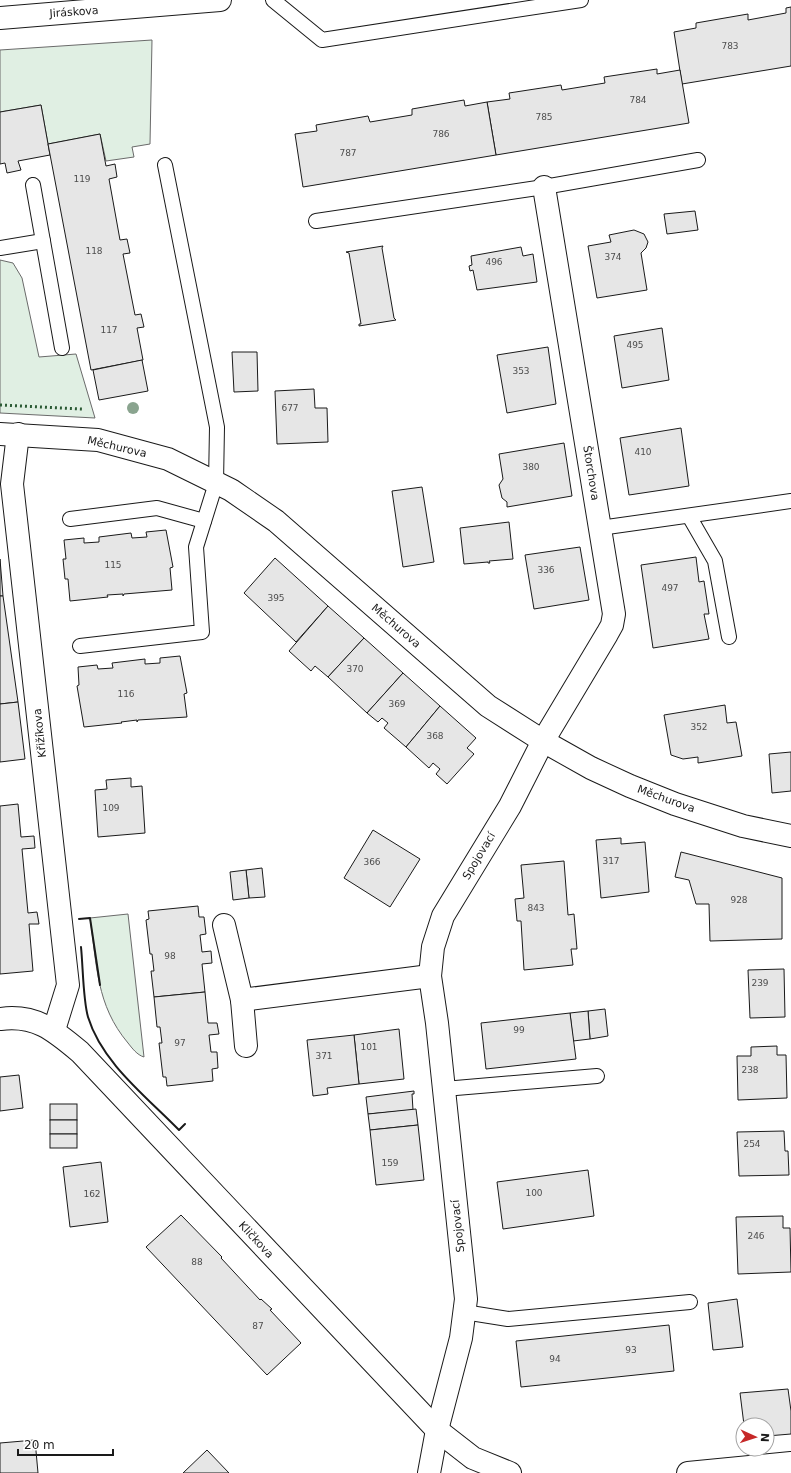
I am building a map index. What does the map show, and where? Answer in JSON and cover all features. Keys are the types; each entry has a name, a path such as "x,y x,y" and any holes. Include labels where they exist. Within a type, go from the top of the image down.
{"street":[{"name":"Jiráskova","path":"0,18 220,0"},
{"name":"Štorchova","path":"543,741 612,625 613,605 544,187"},
{"name":"Měchurova","path":"9,434 98,440 168,459 231,490 276,521 488,706 543,741 598,771 675,804 743,826 791,836"},
{"name":"Křižíkova","path":"9,434 12,484 68,986 54,1030"},
{"name":"Spojovací","path":"429,1473 437,1430 461,1338 466,1299 444,1089 430,976 433,947 443,916 510,806 543,741"},
{"path":"224,925 242,1000 246,1046"},
{"path":"242,1000 430,976"},
{"name":"Kličkova","path":"0,1019 13,1017 37,1022 54,1030 80,1052 437,1430 473,1458 510,1473"},
{"path":"688,1473 791,1463"}],"lane":[{"path":"273,0 322,40 581,0"},
{"path":"316,221 544,187 698,160"},
{"path":"80,646 202,632 196,547 216,483 217,427 165,165"},
{"path":"32,185 62,348"},
{"path":"0,248 43,241"},
{"path":"600,528 791,501"},
{"path":"70,519 157,508 204,521"},
{"path":"689,516 715,562 729,637"},
{"path":"444,1089 597,1076"},
{"path":"464,1312 508,1320 690,1302"}],"green space":[{"path":"152,40 150,144 132,147 134,157 106,161 100,134 48,144 41,105 0,112 0,50"},
{"path":"0,260 13,263 22,278 39,357 76,354 95,418 0,413"},
{"path":"128,914 144,1057 137,1053 117,1029 104,999 97,968 90,918"}],"building":[{"path":"791,7 791,66 682,84 674,32 696,28 696,23 748,14 748,20 786,13 786,8"},
{"path":"657,69 657,74 680,70 689,123 496,155 487,102 510,99 509,93 561,85 562,90 605,83 604,77"},
{"path":"464,100 465,106 487,102 496,155 303,187 295,134 317,131 316,125 368,116 370,122 412,115 412,109"},
{"path":"41,105 50,155 18,161 21,170 7,173 5,163 0,164 0,112"},
{"path":"100,134 106,166 115,164 117,177 109,179 120,240 127,239 130,253 123,254 135,315 141,314 144,327 137,328 143,360 91,370 48,144"},
{"path":"695,211 698,230 667,234 664,214"},
{"path":"634,230 644,234 648,242 646,248 641,253 647,290 597,298 588,246 611,242 609,235"},
{"path":"383,246 382,248 394,318 396,320 359,326 359,324 361,324 349,253 346,252"},
{"path":"521,247 523,256 533,254 537,282 477,290 473,270 470,271 469,266 472,265 471,256"},
{"path":"662,328 669,380 622,388 614,336"},
{"path":"548,347 556,404 507,413 497,355"},
{"path":"232,352 257,352 258,391 234,392"},
{"path":"142,360 148,391 99,400 93,370"},
{"path":"314,389 315,408 327,408 328,442 277,444 275,391"},
{"path":"681,428 689,486 629,495 620,438"},
{"path":"564,443 572,496 507,507 507,502 502,498 499,485 503,479 499,454"},
{"path":"422,487 434,562 403,567 392,491"},
{"path":"509,522 513,559 489,561 490,563 464,564 460,528"},
{"path":"166,530 173,567 170,568 172,590 124,594 123,596 123,594 107,595 108,597 70,601 68,579 65,579 63,559 66,559 64,540 84,538 84,543 99,542 99,537 131,533 132,538 147,537 146,532"},
{"path":"580,547 589,600 534,609 525,555"},
{"path":"696,557 699,582 704,581 709,614 704,614 709,639 653,648 641,565"},
{"path":"275,558 328,606 296,642 244,593"},
{"path":"0,559 3,596 0,596"},
{"path":"0,596 3,596 18,702 0,704"},
{"path":"328,606 364,638 328,677 315,666 311,671 289,651"},
{"path":"364,638 403,673 367,713 328,677"},
{"path":"180,656 187,693 184,694 187,717 138,720 137,722 137,720 84,727 77,686 79,685 78,667 97,665 98,669 113,668 112,663 145,659 145,664 160,663 160,658"},
{"path":"403,673 440,706 406,747 384,728 388,723 382,718 378,722 367,713"},
{"path":"18,702 25,759 0,762 0,704"},
{"path":"725,705 727,723 736,722 742,756 698,763 698,757 683,759 671,755 664,715"},
{"path":"440,706 476,738 467,748 474,754 447,784 436,774 440,769 433,763 429,768 406,747"},
{"path":"791,752 791,791 772,793 769,754"},
{"path":"131,778 131,787 142,786 145,833 98,837 95,790 107,789 106,780"},
{"path":"18,804 21,837 34,836 35,848 22,849 28,913 37,912 39,924 29,924 33,971 0,974 0,806"},
{"path":"373,830 420,859 390,907 344,878"},
{"path":"621,838 621,844 645,842 649,892 601,898 596,840"},
{"path":"681,852 782,878 782,939 710,941 709,904 696,904 689,880 675,877"},
{"path":"564,861 568,915 574,914 577,949 571,949 573,965 524,970 521,921 517,921 515,899 524,898 521,865"},
{"path":"262,868 265,897 249,898 246,870"},
{"path":"246,870 249,898 233,900 230,872"},
{"path":"198,906 199,917 204,917 206,934 200,935 202,952 211,951 212,963 202,964 205,992 154,997 151,971 154,971 152,954 150,954 146,920 149,919 148,911"},
{"path":"784,969 785,1017 750,1018 748,970"},
{"path":"205,992 208,1023 217,1023 219,1034 209,1035 211,1052 217,1052 218,1068 212,1069 213,1081 167,1086 166,1077 163,1077 159,1043 162,1043 160,1027 157,1027 154,997"},
{"path":"605,1009 608,1036 590,1039 588,1011"},
{"path":"588,1011 590,1039 573,1041 570,1013"},
{"path":"570,1013 576,1059 486,1069 481,1023"},
{"path":"399,1029 404,1079 359,1084 354,1035"},
{"path":"354,1035 359,1084 327,1088 328,1094 313,1096 307,1040"},
{"path":"777,1046 777,1055 786,1055 787,1098 738,1100 737,1056 751,1056 751,1047"},
{"path":"19,1075 23,1108 0,1111 0,1077"},
{"path":"414,1091 414,1094 412,1094 413,1110 368,1114 366,1097"},
{"path":"50,1104 77,1104 77,1120 50,1120"},
{"path":"416,1109 418,1125 370,1130 368,1114"},
{"path":"50,1120 77,1120 77,1134 50,1134"},
{"path":"418,1125 424,1180 376,1185 370,1130"},
{"path":"784,1131 785,1151 788,1151 789,1175 739,1176 737,1132"},
{"path":"50,1134 77,1134 77,1148 50,1148"},
{"path":"101,1162 108,1222 70,1227 63,1167"},
{"path":"588,1170 594,1216 503,1229 497,1182"},
{"path":"181,1215 222,1257 221,1258 260,1300 261,1299 272,1309 270,1310 301,1343 267,1375 146,1247"},
{"path":"783,1216 783,1228 790,1228 791,1272 738,1274 736,1217"},
{"path":"737,1299 743,1347 713,1350 708,1303"},
{"path":"669,1325 674,1371 521,1387 516,1341"},
{"path":"788,1389 791,1411 791,1434 775,1435 775,1417 743,1417 740,1393"},
{"path":"35,1440 38,1473 0,1473 0,1443"},
{"path":"207,1450 229,1473 183,1473"}],"hedge":[{"path":"0,405 82,409"}],"wall":[{"path":"79,919 90,918 100,985"},
{"path":"81,947 86,1010 95,1034 115,1064 140,1092 179,1130 185,1124"}]}
